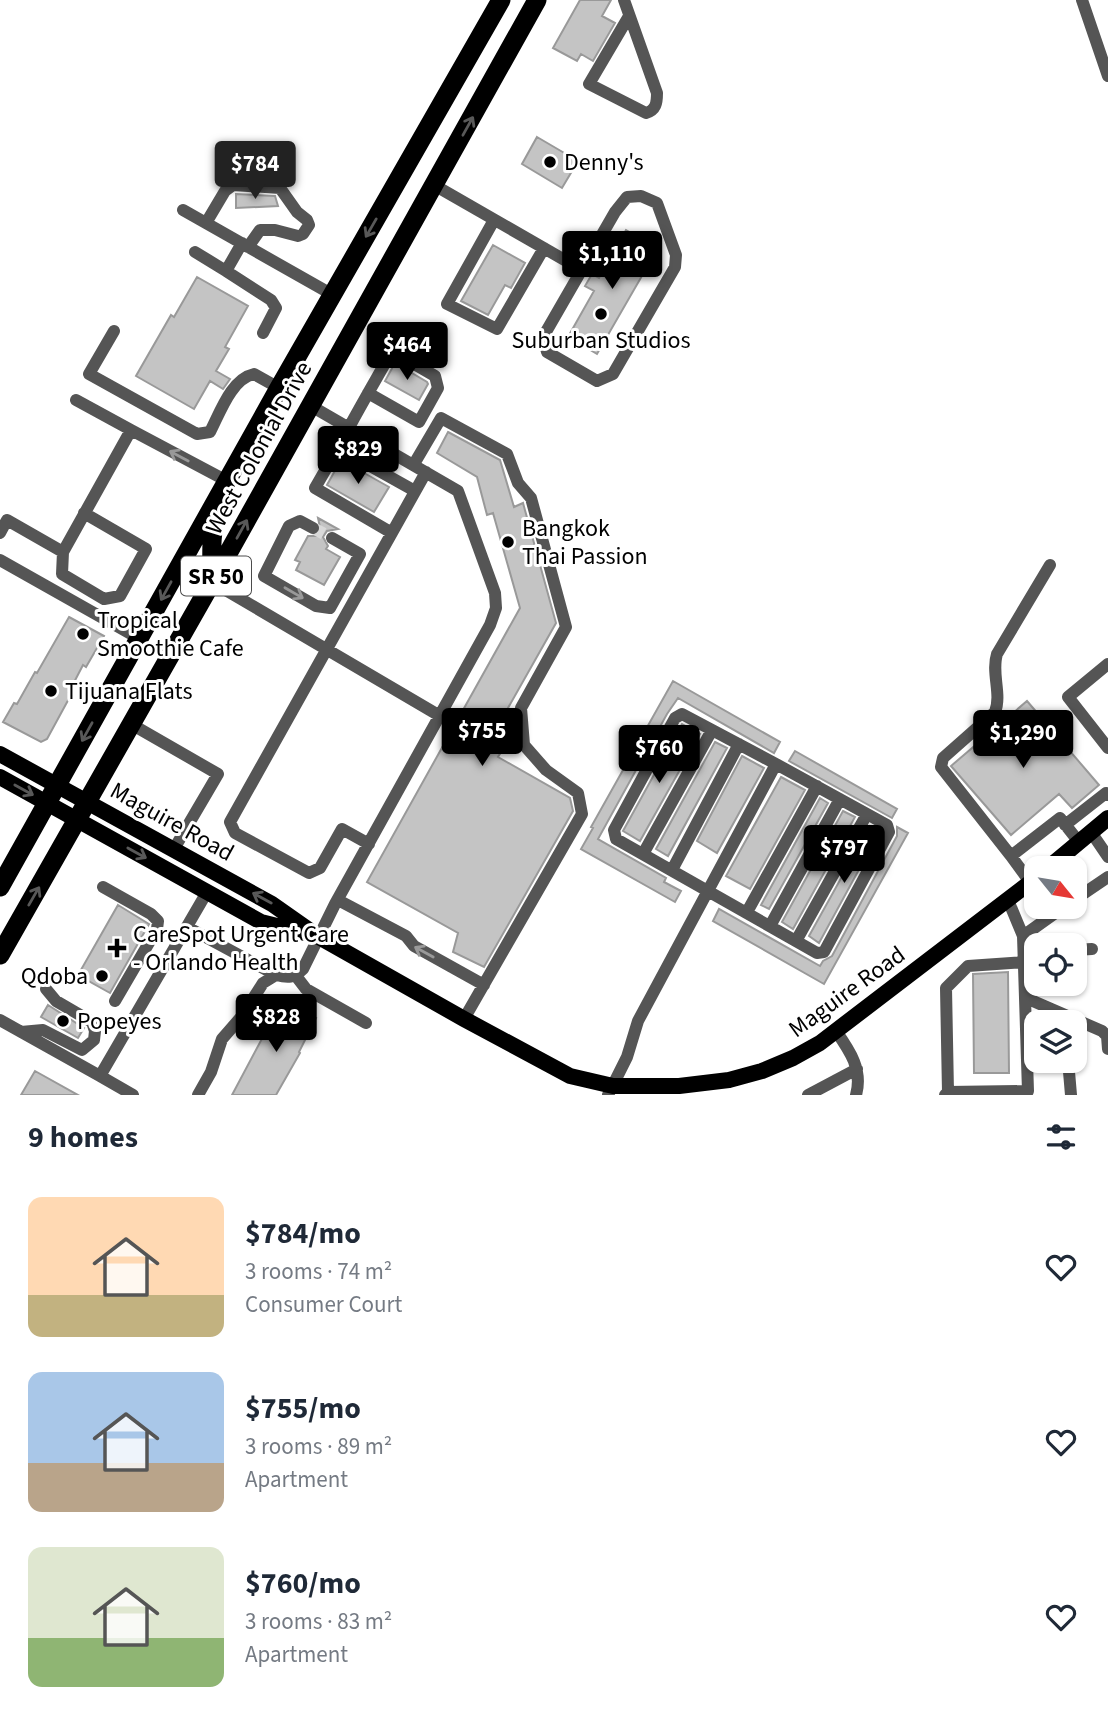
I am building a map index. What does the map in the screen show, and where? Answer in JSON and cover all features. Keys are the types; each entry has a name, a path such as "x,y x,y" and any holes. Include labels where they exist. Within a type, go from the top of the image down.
{"highway":[{"name":"West Colonial Drive","path":"0,887 279,388 501,0"},
{"name":"West Colonial Drive","path":"0,955 212,583 537,0"},
{"path":"404,169 435,185"},
{"path":"212,583 213,523 227,481"}],"main road":[{"name":"Maguire Road","path":"0,754 272,904 319,937 464,1020 570,1076 610,1091 729,1080 762,1071 793,1058 836,1031 1024,888"},
{"name":"Maguire Road","path":"0,777 261,922 319,937"},
{"path":"1062,856 1108,818"}],"street":[{"path":"624,0 657,93 655,107 646,113 589,84 629,16"},
{"path":"1082,0 1108,76"},
{"path":"435,185 582,270"},
{"path":"206,223 221,196 233,186 280,188 297,212 307,219 309,225 303,234 298,236 275,230 260,230 226,271"},
{"path":"641,196 657,203 676,255 675,267 613,374 597,381 547,352 543,337 582,270 615,212 627,197 641,196"},
{"path":"183,210 333,295"},
{"path":"494,220 447,304 497,329 544,248"},
{"path":"195,252 271,300 276,308 263,333"},
{"path":"114,331 89,373 197,434 209,432 244,376 254,374 279,388"},
{"path":"368,393 419,422 438,388 435,376 392,351 368,393 349,427 338,448 315,488 392,533"},
{"path":"76,400 227,481"},
{"path":"429,404 442,418 507,454 518,483 531,498 566,627 521,708 524,745 546,770 578,793 582,814 464,1020"},
{"path":"187,927 276,975 286,978 296,976 303,969 338,900 490,625 496,608 495,593 458,491 311,406"},
{"path":"414,464 442,418"},
{"path":"85,513 146,549 120,596 104,599 62,574 63,552 131,430"},
{"path":"338,448 415,491"},
{"path":"369,844 342,829 320,868 309,873 235,833 230,822 426,472"},
{"path":"0,533 7,520 63,552"},
{"path":"313,528 300,521 289,526 264,576 316,606 330,608 344,617"},
{"path":"330,608 360,554 332,538"},
{"path":"0,560 140,639"},
{"path":"1024,871 941,767 943,758 995,712 998,704 993,665 997,654 1050,565"},
{"path":"212,583 440,716"},
{"path":"1108,664 1068,697 1108,748"},
{"path":"682,714 712,730 887,825 889,832 824,952 817,953 616,839 614,831 675,718 682,714"},
{"path":"131,724 218,774 174,849"},
{"path":"643,854 712,730"},
{"path":"672,870 739,744"},
{"path":"610,1091 627,1057 638,1021 776,764"},
{"path":"747,912 817,786"},
{"path":"1065,825 1106,793 1108,795"},
{"path":"770,926 840,799"},
{"path":"796,941 867,814"},
{"path":"1010,856 1060,818 1065,825 1085,837 1108,858"},
{"path":"1087,891 1108,877"},
{"path":"103,887 151,914 158,922 157,929 115,1001"},
{"path":"100,1076 207,892"},
{"path":"338,900 406,936 414,947 484,985"},
{"path":"1009,900 1024,940"},
{"path":"1023,936 1047,919"},
{"path":"1087,949 1092,949"},
{"path":"1024,956 968,966 946,988 946,1093 1027,1093 1026,998 1049,1010"},
{"path":"198,1095 211,1072 222,1039 242,1016 263,983 276,975"},
{"path":"296,976 306,989 366,1023"},
{"path":"21,1032 43,1030 82,1050 94,1040 92,1022 56,1001 46,989"},
{"path":"0,1020 133,1095"},
{"path":"1087,1026 1102,1031 1107,1036 1108,1049"},
{"path":"836,1031 851,1053 857,1069 856,1095"},
{"path":"808,1095 857,1069"},
{"path":"1069,1073 1072,1095"}],"building":[{"path":"580,0 611,0 602,16 615,23 593,61 581,54 577,61 553,48"},
{"name":"Denny's","path":"537,137 578,161 562,188 522,164"},
{"path":"236,194 275,196 278,206 236,208"},
{"name":"Suburban Studios","path":"626,230 658,248 597,354 568,337 594,291 585,286 592,274 599,278"},
{"path":"493,245 525,263 511,288 505,285 488,315 461,301"},
{"path":"197,277 248,306 225,347 229,349 216,371 230,379 223,389 210,381 194,409 136,376 171,315 174,317"},
{"path":"395,363 427,382 419,400 385,381"},
{"path":"448,432 500,460 514,507 523,503 556,623 504,715 513,721 514,731 498,757 570,798 573,811 484,967 453,952 458,933 367,882 520,608 493,513 487,515 477,477 437,453"},
{"path":"341,460 389,487 374,512 327,485"},
{"path":"318,518 338,529 327,531 323,537 328,546 326,549 340,557 324,585 296,570 300,562 295,560 308,536 317,536 321,532"},
{"path":"69,617 104,636 86,667 83,665 69,692 72,693 47,739 41,742 3,722 35,672 37,673"},
{"path":"673,681 780,742 774,753 678,698 667,714 598,839 666,878 664,882 681,891 675,902 581,849"},
{"path":"1027,701 1099,785 1072,808 1059,794 1011,835 951,766"},
{"path":"682,724 700,734 640,841 623,831"},
{"path":"715,742 727,748 668,856 656,849"},
{"path":"795,751 897,809 892,818 789,761"},
{"path":"742,756 764,768 717,853 697,841"},
{"path":"781,777 805,790 750,889 726,876"},
{"path":"820,798 828,803 769,909 761,905"},
{"path":"843,811 855,817 793,929 782,922"},
{"path":"870,826 880,831 819,943 809,936"},
{"path":"897,827 908,833 824,984 713,921 719,909 820,966 832,956 897,836"},
{"path":"118,905 149,924 110,993 78,975"},
{"path":"1008,972 1009,1073 974,1073 973,974"},
{"name":"Popeyes","path":"48,1005 84,1028 78,1038 41,1017"},
{"path":"290,1005 316,1018 276,1095 232,1095 265,1033 267,1034 278,1014 281,1015"},
{"path":"35,1071 78,1095 21,1095"}],"tunnel":[{"path":"313,528 332,538"}],"place":[{"name":"Denny's","path":"550,162"},
{"name":"Suburban Studios","path":"601,314"},
{"name":"Bangkok Thai Passion","path":"508,542"},
{"name":"Tropical Smoothie Cafe","path":"83,634"},
{"name":"Tijuana Flats","path":"51,691"},
{"name":"CareSpot Urgent Care - Orlando Health","path":"117,948"},
{"name":"Qdoba","path":"102,976"},
{"name":"Popeyes","path":"63,1021"}]}
